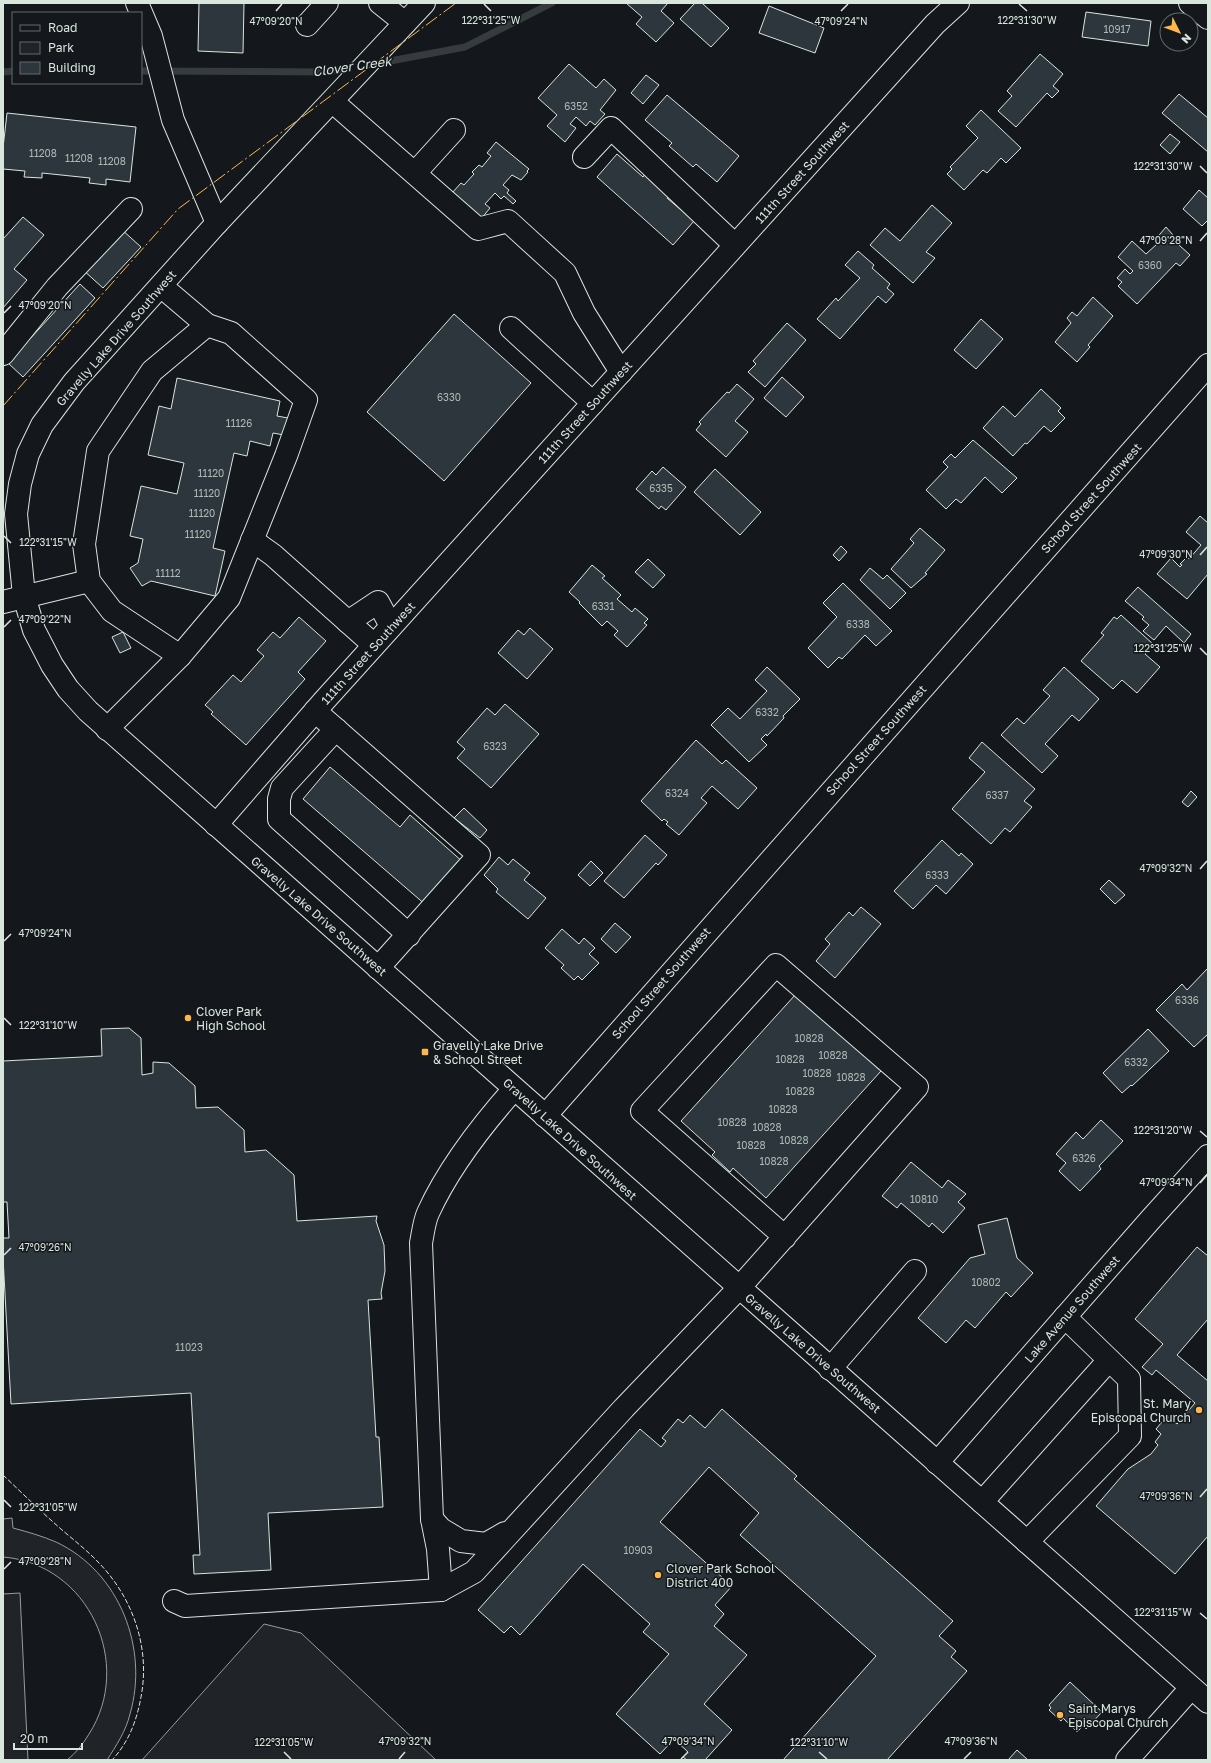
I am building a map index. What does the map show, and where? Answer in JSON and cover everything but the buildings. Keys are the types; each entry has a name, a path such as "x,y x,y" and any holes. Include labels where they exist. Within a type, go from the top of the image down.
{"street":[{"path":"307,25 327,3"},
{"path":"380,3 405,23"},
{"name":"Gravelly Lake Drive Southwest","path":"424,3 333,102 217,223 74,382 42,425 28,454 20,484 16,514 24,596 34,630 52,665 68,689 107,729 1208,1702"},
{"name":"111th Street Southwest","path":"216,825 374,645 592,403 935,24 958,3"},
{"path":"1190,3 1208,18"},
{"path":"142,15 151,36 178,134 217,223"},
{"path":"333,102 478,229 508,221 566,273 584,313 621,372"},
{"path":"584,157 611,128 735,245"},
{"path":"415,173 454,130"},
{"path":"3,354 58,287 131,209"},
{"path":"107,729 180,656 229,598 286,456 306,400 231,334 207,325 161,286"},
{"path":"180,656 112,611 89,581 84,544 98,452 152,371 207,325"},
{"path":"511,328 592,403"},
{"name":"School Street Southwest","path":"545,1116 1208,365"},
{"path":"252,540 273,555 374,645"},
{"path":"3,602 89,581"},
{"path":"348,622 378,602 391,626"},
{"path":"316,711 479,855 378,968"},
{"path":"336,729 282,788 279,799 279,819 409,935"},
{"path":"268,765 288,781"},
{"path":"174,1601 185,1606 441,1590 474,1572 624,1408 740,1288 785,1237 917,1087 776,966 642,1111 785,1237"},
{"path":"441,1590 438,1549 432,1519 421,1243 428,1214 441,1188 486,1120 514,1089"},
{"name":"Lake Avenue Southwest","path":"937,1463 1208,1156"},
{"path":"830,1369 915,1271"},
{"path":"1027,1542 1130,1436 1130,1379 1065,1317"},
{"path":"982,1502 1109,1360"},
{"path":"432,1519 441,1528 461,1541 486,1544 512,1530"},
{"path":"1127,1760 1191,1688"}],"green space":[{"path":"12,1518 13,1528 56,1542 78,1555 97,1572 113,1592 124,1615 132,1639 135,1664 135,1689 126,1726 107,1760 67,1760 87,1738 102,1707 107,1678 104,1649 95,1622 80,1598 59,1578 33,1564 3,1557 3,1519"},
{"path":"20,1593 28,1760 3,1760 3,1594"},
{"path":"264,1624 301,1633 436,1760 142,1760"}],"waterway":[{"name":"Clover Creek","path":"374,64 465,47 552,3"},
{"name":"Clover Creek","path":"142,71 326,72 356,67"},
{"name":"Clover Creek","path":"3,72 12,71"}],"fence":[{"path":"3,1475 88,1552 111,1576 121,1591 136,1622 143,1656 144,1674 142,1691 132,1728 124,1745 112,1760"}],"power":[{"path":"3,406 178,209 456,3"}],"place":[{"name":"Clover Park High School","path":"188,1018"},
{"name":"Gravelly Lake Drive & School Street","path":"425,1052"},
{"name":"St. Mary Episcopal Church","path":"1199,1410"},
{"name":"Clover Park School District 400","path":"658,1575"},
{"name":"Saint Marys Episcopal Church","path":"1060,1715"}]}
